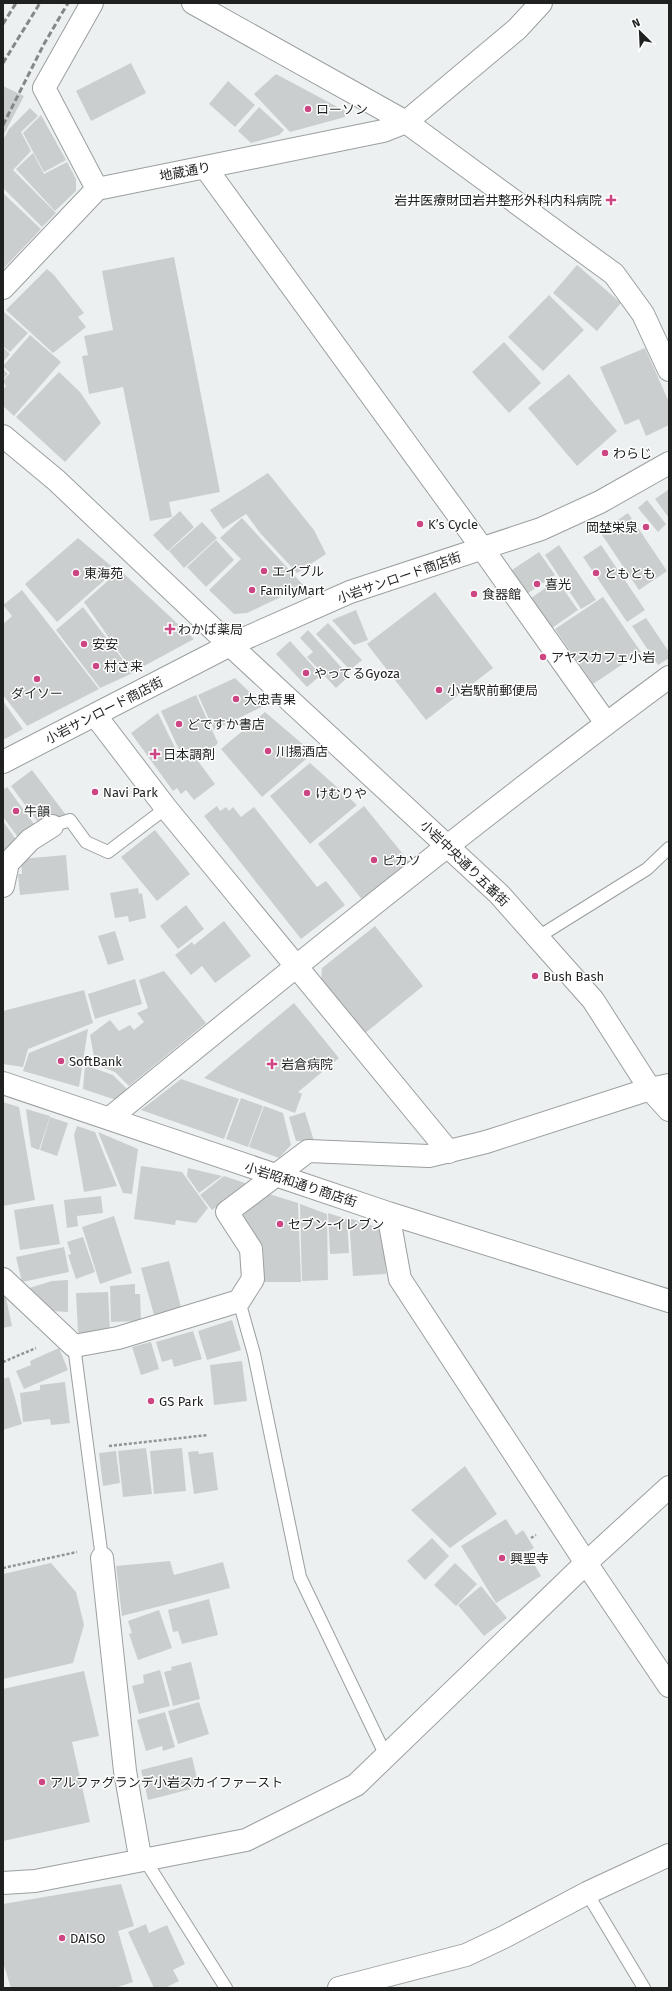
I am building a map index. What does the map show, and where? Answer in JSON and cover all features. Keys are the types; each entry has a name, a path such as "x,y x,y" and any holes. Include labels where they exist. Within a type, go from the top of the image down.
{"street":[{"path":"3,288 97,189 44,88 92,3"},
{"path":"193,3 406,122 614,274 643,314 669,370"},
{"name":"地蔵通り","path":"97,189 383,131 406,122 517,29 542,3"},
{"path":"205,167 482,549 606,723"},
{"name":"小岩中央通り五番街","path":"3,436 56,480 230,645 499,894 593,1000 660,1087 669,1110"},
{"name":"小岩サンロード商店街","path":"3,762 230,645 350,592 541,529 600,502 669,463"},
{"path":"110,1118 296,966 448,846 606,723 669,677"},
{"path":"95,715 166,808 449,1152"},
{"path":"3,886 8,863 30,840 52,826"},
{"name":"小岩昭和通り商店街","path":"3,1083 110,1118 274,1176 669,1302"},
{"path":"3,1279 67,1340 118,1338 239,1301 254,1279 251,1249 227,1212 308,1151 429,1156 449,1152 660,1087"},
{"path":"388,1213 400,1279 586,1563 669,1685"},
{"path":"3,1883 35,1881 246,1840 356,1785 586,1563 669,1487"},
{"path":"101,1552 125,1771 139,1851 145,1860"},
{"path":"339,1988 401,1981 504,1937 586,1892 669,1855"}],"lane":[{"path":"52,826 70,820 86,842 108,852 166,808"},
{"path":"538,937 647,869 669,848"},
{"path":"239,1301 254,1354 300,1577 386,1756"},
{"path":"67,1340 88,1448 101,1552"},
{"path":"145,1860 226,1988"},
{"path":"586,1892 644,1988"}],"path":[{"path":"3,1362 52,1341 67,1340"},
{"path":"88,1448 208,1435"},
{"path":"3,1568 101,1552"}],"building":[{"path":"131,63 146,93 91,121 76,91"},
{"path":"276,74 345,111 345,117 290,132 254,94"},
{"path":"228,81 255,105 235,127 209,104"},
{"path":"3,86 24,96 3,136"},
{"path":"259,107 284,130 279,135 251,143 238,131"},
{"path":"30,108 38,116 21,132 31,151 13,170 56,213 42,227 3,188 3,140 9,129"},
{"path":"41,115 66,160 44,172 23,133"},
{"path":"33,153 44,174 67,162 76,179 76,191 55,211 16,169"},
{"path":"3,193 41,229 3,269"},
{"path":"174,257 220,492 169,502 172,517 150,521 123,387 89,394 82,356 88,355 84,336 113,330 102,271"},
{"path":"577,265 621,303 597,331 553,293"},
{"path":"47,269 54,275 84,313 78,317 86,327 53,353 6,310"},
{"path":"549,295 584,330 543,371 508,337"},
{"path":"4,312 28,333 10,352 3,346"},
{"path":"30,335 61,362 14,416 3,406 3,390 6,386 3,381 10,373 3,366"},
{"path":"504,342 541,383 509,413 472,372"},
{"path":"3,347 10,354 3,362"},
{"path":"645,348 669,402 669,425 646,436 639,419 625,425 600,367"},
{"path":"3,369 8,374 3,379"},
{"path":"59,372 80,392 101,423 65,462 16,417"},
{"path":"569,374 617,431 577,466 528,408"},
{"path":"268,473 314,530 326,554 297,573 261,534 246,514 223,529 210,510"},
{"path":"668,490 669,491 669,518 655,499"},
{"path":"647,500 666,524 658,532 638,508"},
{"path":"180,511 194,527 168,551 153,535"},
{"path":"628,513 667,571 639,590 600,532"},
{"path":"242,518 304,586 247,613 234,614 209,590 241,559 220,538"},
{"path":"202,522 217,538 184,568 169,551"},
{"path":"78,538 116,570 57,622 25,584"},
{"path":"216,540 234,560 206,587 187,567"},
{"path":"559,545 596,600 581,609 545,555"},
{"path":"601,545 645,610 627,622 583,557"},
{"path":"539,552 555,575 528,593 512,570"},
{"path":"120,570 194,639 133,672 84,602"},
{"path":"557,580 578,610 552,628 531,598"},
{"path":"22,590 99,689 27,726 3,695 3,624 12,616 3,605"},
{"path":"435,592 493,668 426,720 367,644"},
{"path":"603,597 641,652 593,684 555,629"},
{"path":"83,607 133,673 100,688 56,630"},
{"path":"356,610 368,640 354,645 332,620"},
{"path":"646,618 669,652 669,658 658,665 632,626"},
{"path":"328,623 362,660 350,670 316,634"},
{"path":"308,630 349,676 336,688 307,657 313,652 300,638"},
{"path":"290,641 321,675 307,687 276,654"},
{"path":"235,678 264,706 214,730 198,695"},
{"path":"196,695 218,743 202,759 194,750 182,756 161,711"},
{"path":"3,701 23,729 3,740"},
{"path":"265,712 313,753 262,797 221,749"},
{"path":"158,713 182,762 195,757 215,784 194,800 186,790 181,794 177,788 173,791 131,733"},
{"path":"310,763 357,805 310,844 270,796"},
{"path":"32,770 66,815 40,825 11,786"},
{"path":"7,787 37,828 20,840 3,817 3,790"},
{"path":"217,806 220,811 226,807 229,811 233,807 241,817 254,807 317,887 326,881 345,905 301,939 204,816"},
{"path":"364,806 411,864 364,902 318,844"},
{"path":"3,821 19,844 3,855"},
{"path":"155,830 190,874 157,901 121,857"},
{"path":"66,855 69,890 20,895 18,874 22,874 21,859"},
{"path":"138,888 139,894 142,893 146,918 129,922 128,916 115,918 110,893"},
{"path":"186,905 204,929 178,949 160,926"},
{"path":"224,921 251,956 215,983 202,966 191,975 175,955 192,942 194,945"},
{"path":"375,926 423,986 364,1034 321,981 322,968"},
{"path":"115,931 124,960 108,965 98,936"},
{"path":"164,971 206,1023 129,1086 115,1072 99,1066 94,1057 90,1035 110,1020 119,1031 130,1025 134,1030 144,1022 137,1013 148,1008 139,980"},
{"path":"135,979 142,1004 95,1019 88,994"},
{"path":"84,990 93,1023 28,1049 23,1067 3,1064 3,1011"},
{"path":"294,1003 339,1058 298,1092 302,1094 295,1113 204,1078"},
{"path":"88,1029 79,1087 23,1071 29,1053"},
{"path":"85,1065 113,1075 129,1091 116,1100 83,1089"},
{"path":"181,1079 239,1099 224,1139 141,1110"},
{"path":"241,1098 263,1106 248,1147 226,1139"},
{"path":"3,1102 19,1107 35,1200 3,1206"},
{"path":"264,1106 283,1113 291,1145 279,1158 249,1147"},
{"path":"26,1109 50,1116 39,1150 31,1147"},
{"path":"305,1112 314,1141 296,1141 289,1117"},
{"path":"50,1117 68,1123 57,1156 40,1150"},
{"path":"77,1126 95,1132 117,1186 84,1192 74,1135"},
{"path":"98,1132 138,1149 132,1194 123,1193"},
{"path":"141,1166 182,1172 208,1208 196,1223 176,1220 175,1225 134,1219"},
{"path":"188,1168 222,1176 199,1193 187,1176"},
{"path":"224,1176 248,1184 212,1210 200,1195"},
{"path":"269,1194 298,1203 301,1282 264,1282 263,1247 243,1220 244,1211"},
{"path":"101,1196 103,1213 77,1216 78,1226 67,1228 64,1200"},
{"path":"53,1204 60,1244 20,1250 14,1210"},
{"path":"300,1204 327,1214 328,1280 302,1281"},
{"path":"328,1213 347,1219 349,1253 330,1254"},
{"path":"114,1216 132,1273 100,1284 82,1227"},
{"path":"349,1218 383,1229 386,1274 353,1276"},
{"path":"83,1237 95,1272 76,1279 68,1255 71,1254 67,1242"},
{"path":"64,1247 69,1272 22,1282 16,1257"},
{"path":"169,1261 181,1307 154,1315 141,1268"},
{"path":"68,1280 68,1312 51,1311 29,1288 52,1281"},
{"path":"135,1284 135,1294 140,1294 141,1321 111,1322 110,1286"},
{"path":"108,1292 110,1331 78,1333 76,1293"},
{"path":"3,1293 5,1293 12,1326 3,1328"},
{"path":"232,1320 241,1350 207,1360 198,1331"},
{"path":"193,1331 202,1359 174,1367 172,1359 162,1362 156,1342"},
{"path":"151,1342 159,1369 141,1375 132,1347"},
{"path":"59,1348 68,1370 24,1389 16,1371 31,1365 30,1361"},
{"path":"242,1361 247,1401 214,1405 210,1365"},
{"path":"9,1377 22,1424 3,1430 3,1379"},
{"path":"65,1382 70,1423 51,1425 50,1419 23,1422 20,1393 40,1390 40,1385"},
{"path":"146,1448 152,1494 123,1497 118,1451"},
{"path":"182,1448 186,1491 154,1494 150,1451"},
{"path":"116,1451 120,1483 103,1486 99,1453"},
{"path":"198,1451 199,1454 213,1452 218,1490 194,1494 188,1452"},
{"path":"465,1466 497,1514 450,1548 411,1510"},
{"path":"506,1519 516,1535 523,1530 534,1548 527,1552 541,1576 496,1603 461,1546"},
{"path":"432,1538 449,1556 425,1580 407,1561"},
{"path":"170,1561 174,1575 223,1562 230,1588 122,1616 116,1566"},
{"path":"51,1563 76,1592 84,1625 73,1663 3,1679 3,1574"},
{"path":"455,1563 477,1584 456,1606 434,1585"},
{"path":"481,1586 507,1618 484,1636 458,1605"},
{"path":"209,1599 218,1635 182,1644 178,1631 173,1632 168,1610"},
{"path":"159,1610 172,1648 138,1660 129,1634 132,1633 128,1621"},
{"path":"191,1662 200,1699 173,1706 164,1672 172,1670 171,1667"},
{"path":"160,1670 170,1706 139,1714 132,1686 144,1683 143,1675"},
{"name":"アルファグランデ小岩スカイファースト","path":"84,1671 99,1736 72,1742 90,1822 3,1841 3,1689"},
{"path":"199,1702 209,1734 178,1744 168,1711"},
{"path":"165,1712 175,1747 163,1751 162,1746 146,1751 137,1720"},
{"path":"192,1757 199,1787 148,1800 141,1770"},
{"path":"121,1884 134,1926 118,1931 133,1982 115,1988 11,1988 3,1962 3,1904"},
{"path":"146,1924 149,1933 167,1925 185,1964 173,1970 179,1981 165,1988 154,1988 128,1932"}],"railway":[{"path":"3,24 16,3"},
{"path":"3,63 40,3"},
{"path":"3,125 44,44 68,3"}],"place":[{"name":"ローソン","path":"308,109"},
{"name":"岩井医療財団岩井整形外科内科病院","path":"611,200"},
{"name":"わらじ","path":"605,453"},
{"name":"K’s Cycle","path":"420,524"},
{"name":"岡埜栄泉","path":"646,527"},
{"name":"エイブル","path":"264,571"},
{"name":"東海苑","path":"76,573"},
{"name":"ともとも","path":"596,573"},
{"name":"喜光","path":"537,584"},
{"name":"FamilyMart","path":"252,590"},
{"name":"食器館","path":"474,594"},
{"name":"わかば薬局","path":"170,629"},
{"name":"安安","path":"84,644"},
{"name":"アヤスカフェ小岩","path":"543,657"},
{"name":"村さ来","path":"96,666"},
{"name":"やってるGyoza","path":"306,673"},
{"name":"ダイソー","path":"37,679"},
{"name":"小岩駅前郵便局","path":"439,690"},
{"name":"大忠青果","path":"236,699"},
{"name":"どですか書店","path":"179,724"},
{"name":"川揚酒店","path":"268,751"},
{"name":"日本調剤","path":"155,754"},
{"name":"Navi Park","path":"95,792"},
{"name":"けむりや","path":"307,793"},
{"name":"牛韻","path":"16,811"},
{"name":"ピカソ","path":"374,860"},
{"name":"Bush Bash","path":"535,976"},
{"name":"SoftBank","path":"61,1061"},
{"name":"岩倉病院","path":"272,1064"},
{"name":"セブン-イレブン","path":"280,1224"},
{"name":"GS Park","path":"151,1401"},
{"name":"興聖寺","path":"502,1558"},
{"name":"アルファグランデ小岩スカイファースト","path":"42,1782"},
{"name":"DAISO","path":"62,1938"}]}
